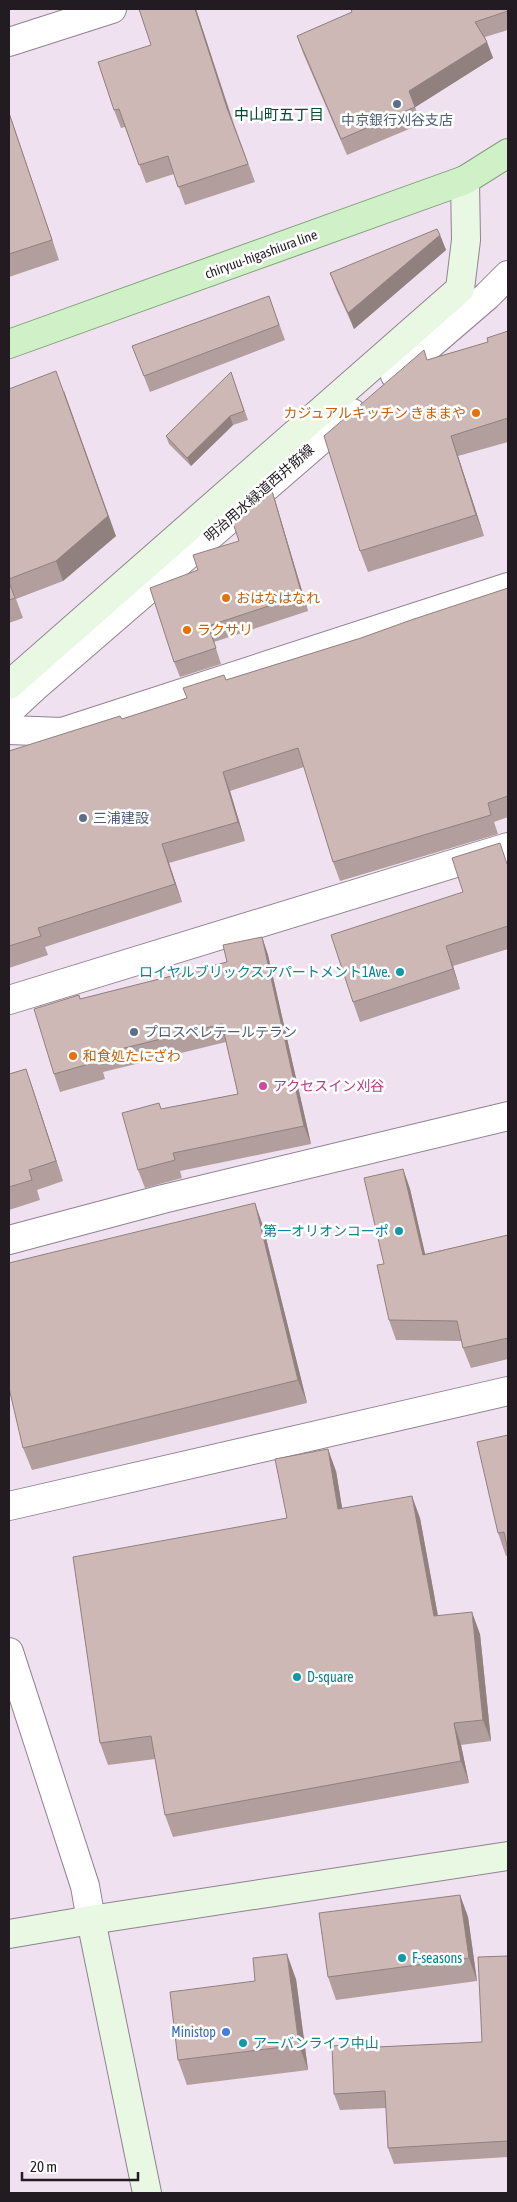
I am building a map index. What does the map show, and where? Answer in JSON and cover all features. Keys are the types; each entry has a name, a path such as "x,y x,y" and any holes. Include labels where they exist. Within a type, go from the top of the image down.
{"main road":[{"name":"chiryuu-higashiura line","path":"9,344 465,180 508,153"}],"street":[{"path":"9,42 112,9"},
{"path":"9,685 460,289 466,240 465,180"},
{"name":"明治用水緑道西井筋線","path":"9,711 480,303 508,275"},
{"path":"9,730 62,732 508,587"},
{"path":"9,1000 508,847"},
{"path":"9,1240 163,1199 508,1116"},
{"path":"9,1506 508,1390"},
{"path":"9,1652 85,1886 147,2193"},
{"path":"9,1934 508,1856"}],"building":[{"path":"139,9 195,9 227,108 248,164 178,187 168,156 139,165 119,109 114,110 98,62 151,45"},
{"path":"351,9 508,9 508,11 475,22 487,42 409,91 415,107 341,139 297,36 352,12"},
{"path":"9,113 52,240 9,254"},
{"path":"437,229 440,235 348,313 330,273"},
{"path":"269,296 279,325 144,376 132,346"},
{"path":"508,331 508,418 451,436 476,515 360,551 324,436 424,350 427,360 488,342 487,338"},
{"path":"56,371 108,516 56,561 9,579 9,389"},
{"path":"231,372 244,411 230,416 187,458 166,436"},
{"path":"270,484 302,595 208,626 216,648 174,662 150,588 198,570 193,555 239,541 231,517"},
{"path":"9,582 15,598 9,600"},
{"path":"508,588 508,796 488,803 491,815 333,862 298,748 223,772 238,822 162,844 175,884 38,928 41,936 9,946 9,751 120,716 122,719 187,698 183,688 224,675 226,680 361,638"},
{"path":"500,843 508,863 508,926 446,946 453,969 353,1002 331,935 463,892 452,858"},
{"path":"262,937 304,1126 173,1153 175,1160 138,1170 122,1113 159,1103 161,1109 238,1094 222,1024 96,1055 99,1061 54,1074 34,1009 79,995 80,999 227,962 223,945"},
{"path":"26,1069 56,1161 29,1170 32,1180 9,1187 9,1074"},
{"path":"403,1169 423,1255 508,1235 508,1338 463,1348 457,1321 389,1320 377,1265 384,1264 364,1178"},
{"path":"255,1203 298,1380 23,1448 9,1388 9,1263"},
{"path":"508,1435 508,1550 504,1532 498,1533 477,1442"},
{"name":"D-square","path":"328,1449 338,1509 412,1496 434,1616 472,1612 483,1720 454,1723 461,1761 165,1815 151,1736 100,1743 73,1557 287,1518 275,1459"},
{"name":"F-seasons","path":"460,1895 469,1958 328,1977 319,1913"},
{"name":"アーバンライフ中山","path":"287,1954 299,2045 178,2060 170,1992 255,1981 253,1958"},
{"path":"508,1956 508,2141 388,2148 385,2091 334,2094 332,2046 377,2043 377,2047 482,2042 478,1957"}],"place":[{"name":"中京銀行刈谷支店","path":"397,104"},
{"name":"カジュアルキッチン きままや","path":"476,413"},
{"name":"おはなはなれ","path":"226,598"},
{"name":"ラクサリ","path":"187,630"},
{"name":"三浦建設","path":"83,818"},
{"name":"ロイヤルブリックスアパートメント1Ave.","path":"400,972"},
{"name":"プロスペレテールテラン","path":"134,1032"},
{"name":"和食処たにざわ","path":"73,1056"},
{"name":"アクセスイン刈谷","path":"263,1086"},
{"name":"第一オリオンコーポ","path":"399,1231"},
{"name":"D-square","path":"297,1677"},
{"name":"F-seasons","path":"402,1958"},
{"name":"Ministop","path":"226,2032"},
{"name":"アーバンライフ中山","path":"243,2043"}],"district":[{"name":"中山町五丁目","path":"279,114"}]}
